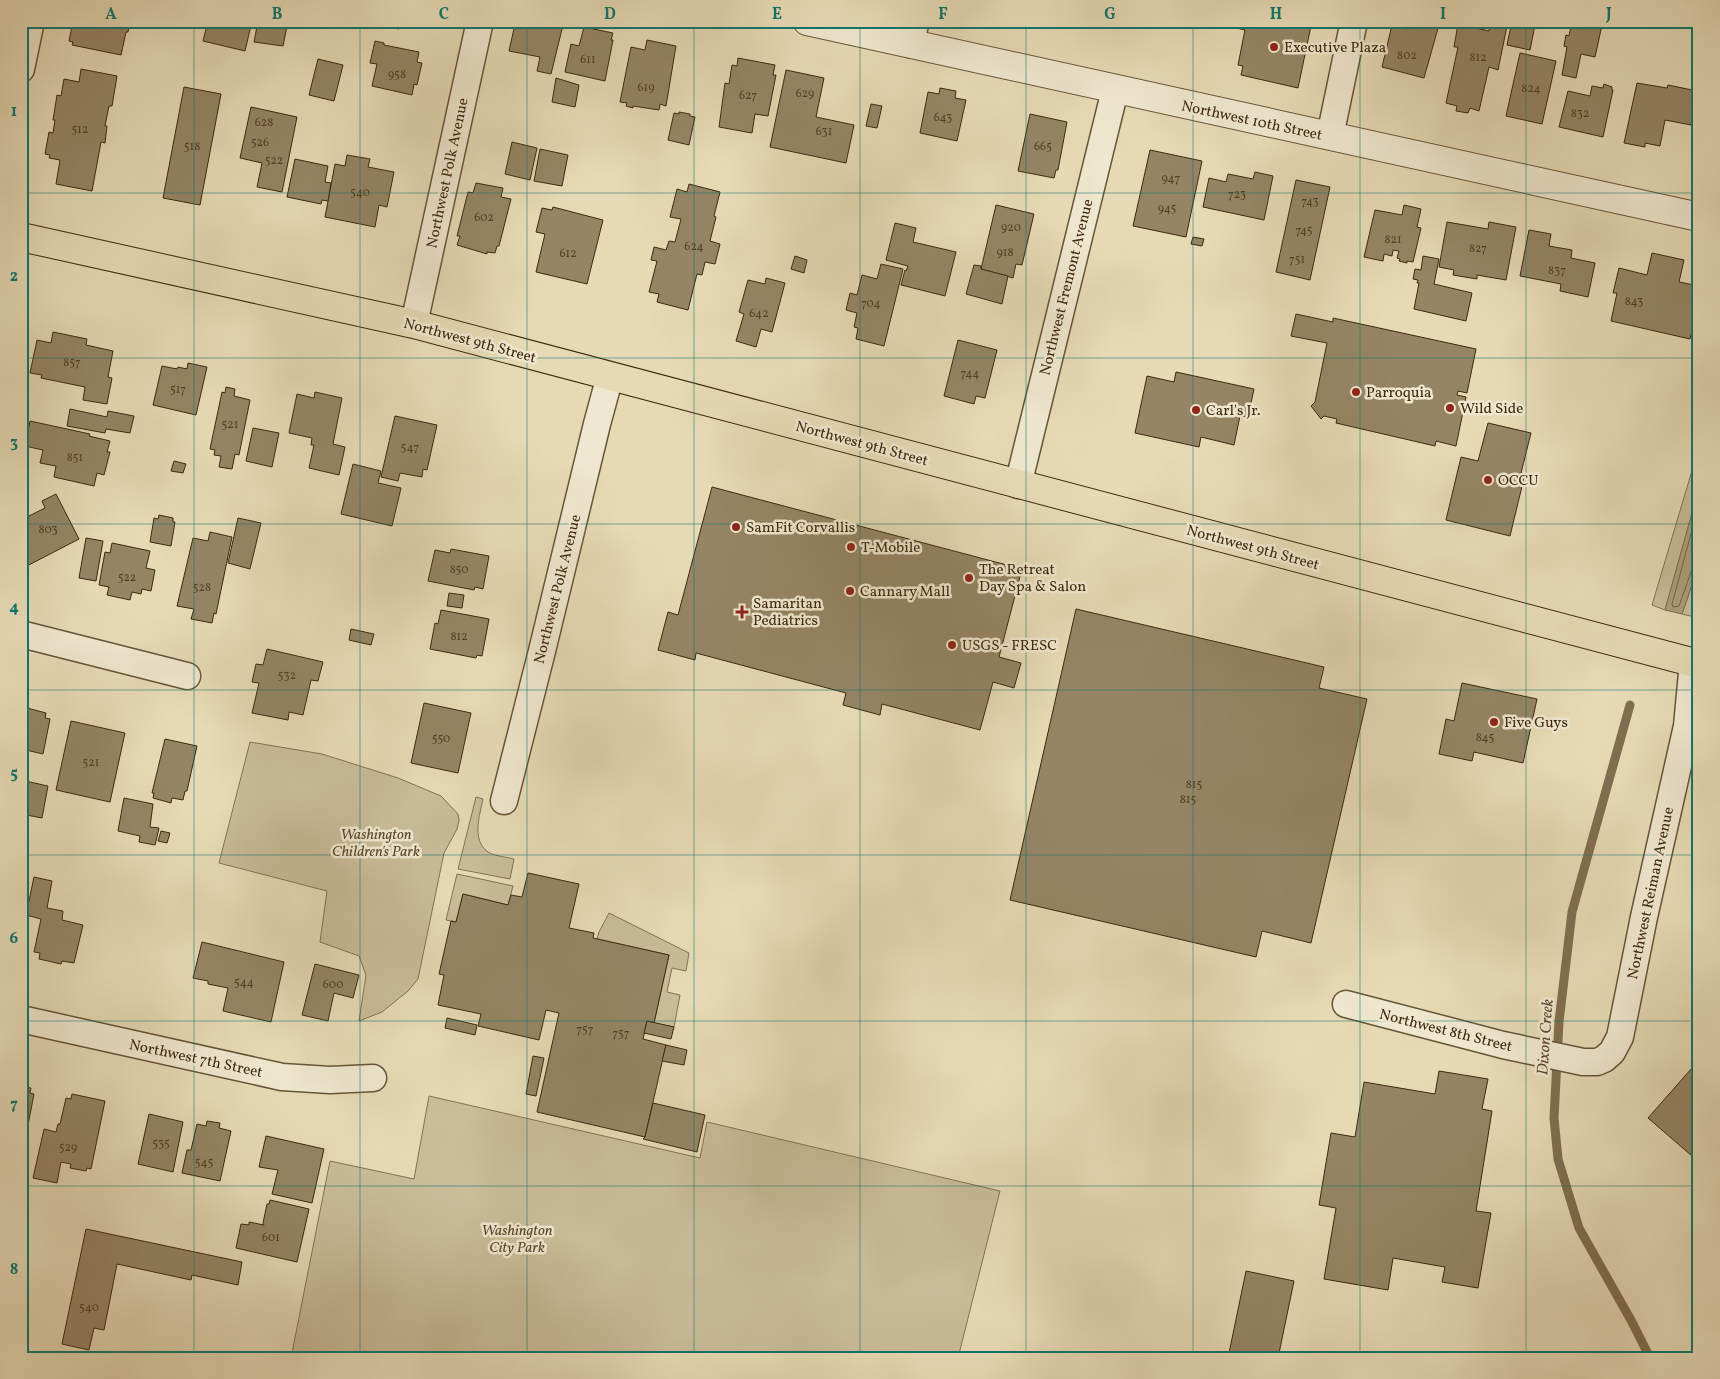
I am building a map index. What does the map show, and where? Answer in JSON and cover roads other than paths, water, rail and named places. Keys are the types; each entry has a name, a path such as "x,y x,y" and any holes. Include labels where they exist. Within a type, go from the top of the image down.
{"main road":[{"name":"Northwest 9th Street","path":"21,237 414,324 1696,663"}],"street":[{"path":"21,69 31,21"},
{"name":"Northwest Polk Avenue","path":"414,324 480,21"},
{"name":"Northwest 10th Street","path":"806,21 913,33 1115,90 1699,217"},
{"path":"1330,136 1354,21"},
{"name":"Northwest Fremont Avenue","path":"1018,484 1115,90"},
{"name":"Northwest Polk Avenue","path":"504,801 610,376"},
{"path":"21,634 186,676"},
{"name":"Northwest Reiman Avenue","path":"1546,1054 1583,1062 1597,1062 1612,1052 1620,1037 1644,917 1687,726 1696,663"},
{"name":"Northwest 8th Street","path":"1346,1004 1546,1054"},
{"name":"Northwest 7th Street","path":"21,1019 282,1077 330,1080 374,1078"}],"water":[{"path":"1699,488 1699,564 1682,614 1665,610"}],"waterway":[{"name":"Dixon Creek","path":"1630,705 1572,912 1559,1022 1554,1118 1558,1159 1579,1228 1650,1358"}],"place":[{"name":"Executive Plaza","path":"1274,47"},
{"name":"Parroquia","path":"1356,392"},
{"name":"Wild Side","path":"1450,408"},
{"name":"Carl's Jr.","path":"1196,410"},
{"name":"OCCU","path":"1488,480"},
{"name":"SamFit Corvallis","path":"736,527"},
{"name":"T-Mobile","path":"851,547"},
{"name":"The Retreat Day Spa & Salon","path":"969,578"},
{"name":"Cannary Mall","path":"850,591"},
{"name":"Samaritan Pediatrics","path":"742,612"},
{"name":"USGS - FRESC","path":"952,645"},
{"name":"Five Guys","path":"1494,722"}],"park label":[{"name":"Washington Children's Park","path":"376,842"},
{"name":"Washington City Park","path":"517,1238"}]}
